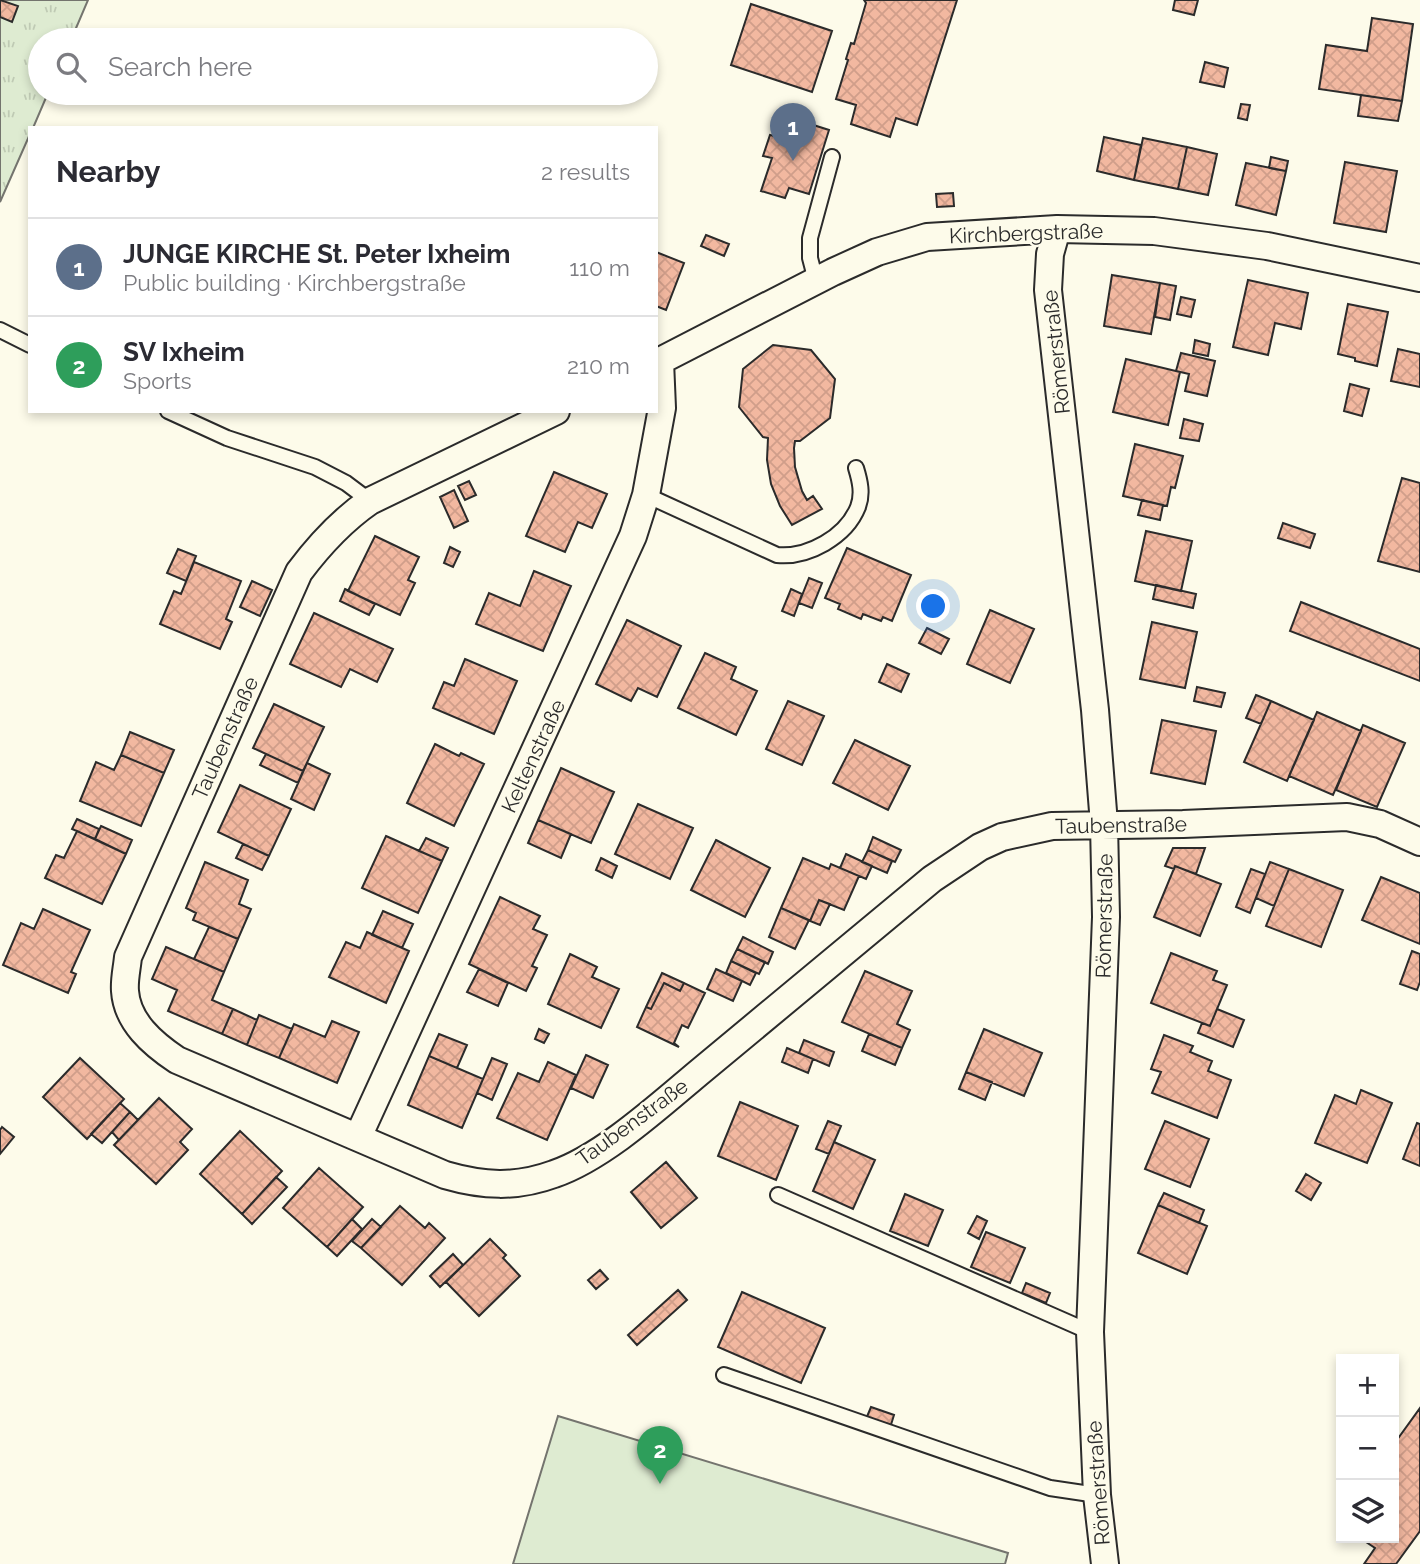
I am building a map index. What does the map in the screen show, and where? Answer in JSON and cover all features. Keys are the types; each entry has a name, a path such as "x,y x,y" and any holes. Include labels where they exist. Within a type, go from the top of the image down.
{"street":[{"name":"Kirchbergstraße","path":"658,362 877,252 927,237 1057,229 1154,231 1267,246 1420,278"},
{"name":"Römerstraße","path":"1057,229 1050,254 1048,290 1096,710 1104,824 1105,917 1090,1332 1097,1495 1105,1564"},
{"name":"Keltenstraße","path":"358,1137 627,549 646,495 662,408 658,362"},
{"path":"370,500 552,413"},
{"name":"Taubenstraße","path":"370,500 344,519 319,545 299,572 128,957 125,992 134,1021 156,1046 177,1060 444,1175 496,1185 514,1184 557,1174 598,1151 654,1109 932,879 958,860 991,842 1025,830 1052,826 1347,817 1380,824 1420,842"}],"lane":[{"path":"816,281 810,258 810,238 832,157"},
{"path":"0,330 28,344"},
{"path":"172,413 227,438 315,467 346,483 370,500"},
{"path":"646,495 777,555 791,556 808,553 824,544 845,525 858,507 862,487 856,468"},
{"path":"778,1195 1090,1332"},
{"path":"724,1375 1050,1488 1097,1495"}],"green space":[{"path":"0,0 88,0 76,28 28,28 28,105 43,105 34,126 28,126 28,139 0,202"},
{"path":"558,1416 1008,1553 1005,1564 513,1564"}],"building":[{"path":"0,0 18,6 12,22 0,17"},
{"path":"864,0 957,0 917,125 896,118 890,137 851,124 856,105 836,99 851,43 854,44 866,3"},
{"path":"1175,0 1198,0 1194,15 1173,10"},
{"path":"751,4 832,31 812,92 731,65"},
{"path":"1372,18 1413,24 1402,101 1319,89 1326,45 1367,51"},
{"path":"1205,62 1228,68 1224,87 1200,82"},
{"path":"1361,95 1402,101 1398,121 1358,116"},
{"path":"1241,104 1250,105 1247,120 1238,118"},
{"path":"785,116 829,130 809,194 789,188 785,198 761,191 772,158 763,156 770,135 778,137"},
{"path":"1104,137 1141,145 1134,180 1097,171"},
{"path":"1143,138 1187,147 1178,189 1134,180"},
{"path":"1187,147 1217,154 1208,195 1178,189"},
{"path":"1271,157 1288,161 1286,171 1269,168"},
{"path":"1345,162 1397,171 1386,232 1334,223"},
{"path":"1246,163 1286,171 1276,215 1236,205"},
{"path":"953,193 954,206 937,207 936,194"},
{"path":"706,235 729,244 724,256 701,246"},
{"path":"658,253 684,263 666,310 658,307"},
{"path":"1112,275 1160,283 1151,334 1104,326"},
{"path":"1248,280 1308,293 1301,329 1275,323 1268,355 1233,347"},
{"path":"1160,283 1176,286 1170,320 1155,317"},
{"path":"1181,297 1195,300 1191,317 1177,314"},
{"path":"1348,304 1388,312 1377,366 1338,354"},
{"path":"1195,340 1210,344 1208,356 1193,353"},
{"path":"773,345 811,350 835,379 830,418 800,441 795,441 794,448 795,467 802,491 807,500 813,496 822,509 792,525 771,484 767,460 768,438 763,437 739,407 743,369"},
{"path":"1398,349 1420,354 1420,387 1391,381"},
{"path":"1181,353 1215,361 1207,396 1185,391 1189,374 1176,371"},
{"path":"1126,359 1180,372 1168,425 1113,412"},
{"path":"1350,384 1369,389 1362,416 1344,411"},
{"path":"1184,419 1203,424 1199,441 1180,438"},
{"path":"1135,444 1183,456 1175,488 1171,487 1167,506 1123,496"},
{"path":"554,472 607,494 592,528 578,522 565,552 526,536"},
{"path":"1402,478 1420,483 1420,572 1378,561"},
{"path":"469,481 476,495 465,500 458,486"},
{"path":"454,490 468,521 454,528 440,497"},
{"path":"1142,500 1163,505 1160,520 1138,515"},
{"path":"1283,523 1315,534 1310,548 1278,538"},
{"path":"1146,531 1192,541 1181,591 1135,581"},
{"path":"375,536 419,557 408,580 415,583 400,615 348,591"},
{"path":"450,547 460,552 453,567 444,563"},
{"path":"847,548 911,575 892,621 883,617 881,621 863,614 861,619 838,609 840,604 825,598"},
{"path":"178,549 196,556 186,581 167,573"},
{"path":"194,562 241,581 226,619 232,622 220,649 160,624 174,591 181,594"},
{"path":"534,571 571,586 543,651 476,624 489,593 520,606"},
{"path":"809,578 822,583 812,608 799,603"},
{"path":"252,581 272,590 260,616 240,607"},
{"path":"1156,585 1196,594 1193,608 1153,599"},
{"path":"345,589 375,604 369,615 340,601"},
{"path":"791,589 802,594 794,616 782,611"},
{"path":"1301,602 1420,649 1420,681 1290,631"},
{"path":"990,610 1034,629 1010,683 967,664"},
{"path":"314,613 393,649 377,682 350,669 341,687 290,664"},
{"path":"627,620 681,646 657,697 638,688 631,701 596,684"},
{"path":"1152,622 1197,632 1185,688 1140,679"},
{"path":"927,628 949,639 941,654 919,643"},
{"path":"705,653 736,667 731,679 757,691 736,735 678,708"},
{"path":"465,659 517,681 494,734 433,708 444,682 454,686"},
{"path":"887,664 909,674 901,692 879,682"},
{"path":"1197,687 1225,693 1221,707 1194,701"},
{"path":"1256,695 1271,701 1261,724 1246,718"},
{"path":"788,701 824,716 802,765 766,749"},
{"path":"1271,701 1314,720 1287,781 1244,762"},
{"path":"274,704 324,727 303,771 253,748"},
{"path":"1317,712 1361,731 1333,795 1289,776"},
{"path":"1162,720 1216,731 1205,784 1151,773"},
{"path":"1363,725 1405,743 1377,807 1336,790"},
{"path":"130,732 174,750 164,773 121,755"},
{"path":"855,740 910,766 888,810 833,783"},
{"path":"435,744 484,764 454,826 407,803"},
{"path":"266,754 303,771 298,783 260,765"},
{"path":"121,755 164,773 141,826 80,801 96,762 114,770"},
{"path":"307,763 330,774 314,810 291,799"},
{"path":"561,768 614,792 591,843 538,820"},
{"path":"240,785 291,809 269,856 218,832"},
{"path":"638,804 693,828 670,879 615,854"},
{"path":"77,819 99,829 95,839 72,829"},
{"path":"538,820 571,834 561,858 528,843"},
{"path":"101,826 132,840 126,854 95,839"},
{"path":"77,831 126,854 102,904 45,878 56,855 64,858"},
{"path":"386,836 442,861 418,913 362,888"},
{"path":"873,837 901,850 895,862 868,850"},
{"path":"426,838 448,848 442,861 419,851"},
{"path":"716,840 770,868 745,917 691,890"},
{"path":"243,844 269,856 262,870 236,858"},
{"path":"1173,848 1205,848 1196,874 1175,866 1174,869 1165,866"},
{"path":"868,850 892,861 887,873 862,862"},
{"path":"846,854 872,866 866,879 840,868"},
{"path":"601,858 617,866 612,878 596,870"},
{"path":"803,858 829,869 831,864 859,876 844,910 819,900 810,921 781,908"},
{"path":"205,862 248,880 239,904 251,909 238,939 193,920 196,913 186,908"},
{"path":"1270,862 1289,869 1274,906 1256,898"},
{"path":"1175,866 1221,884 1200,936 1154,917"},
{"path":"1251,869 1265,874 1250,913 1236,907"},
{"path":"1289,869 1343,890 1321,947 1266,926"},
{"path":"1381,877 1420,893 1420,944 1362,920"},
{"path":"500,897 540,916 533,929 547,935 532,966 537,968 526,991 469,964"},
{"path":"819,900 830,904 820,925 810,921"},
{"path":"781,908 809,920 795,949 769,937"},
{"path":"43,909 90,930 71,972 76,974 68,993 3,965 21,923 34,929"},
{"path":"383,911 413,924 402,948 372,935"},
{"path":"209,927 238,939 224,972 194,959"},
{"path":"367,932 409,951 386,1003 329,977 346,942 360,948"},
{"path":"743,937 773,952 768,964 737,949"},
{"path":"166,947 224,972 212,1000 233,1009 222,1034 168,1011 177,990 152,979"},
{"path":"737,949 765,962 759,974 731,961"},
{"path":"1412,951 1420,954 1420,982 1417,990 1400,984"},
{"path":"1171,953 1217,971 1213,980 1227,985 1210,1026 1151,1003"},
{"path":"570,954 597,967 592,977 619,989 601,1028 548,1004"},
{"path":"731,961 756,973 750,985 726,973"},
{"path":"479,969 508,983 498,1006 467,992"},
{"path":"716,969 742,981 733,1001 707,989"},
{"path":"865,971 912,991 897,1024 910,1030 902,1048 842,1022"},
{"path":"662,973 684,983 680,991 664,983 651,1009 646,1007"},
{"path":"664,983 680,991 684,983 705,993 688,1028 682,1025 674,1043 679,1047 637,1027 646,1007 651,1009"},
{"path":"233,1009 257,1020 247,1045 222,1034"},
{"path":"1217,1009 1244,1020 1233,1047 1198,1033 1202,1023 1210,1026"},
{"path":"259,1015 292,1029 279,1058 247,1045"},
{"path":"332,1021 359,1032 337,1083 279,1058 294,1024 325,1037"},
{"path":"539,1029 549,1034 544,1043 535,1039"},
{"path":"984,1029 1042,1053 1024,1096 966,1072"},
{"path":"439,1034 467,1045 457,1068 429,1056"},
{"path":"869,1034 902,1048 895,1065 862,1051"},
{"path":"1164,1035 1193,1046 1190,1052 1212,1061 1208,1071 1231,1080 1217,1118 1152,1093 1161,1072 1151,1069"},
{"path":"804,1040 834,1052 829,1066 799,1053"},
{"path":"787,1048 813,1059 808,1073 782,1062"},
{"path":"586,1055 608,1065 593,1098 571,1088"},
{"path":"429,1056 483,1079 462,1128 408,1105"},
{"path":"80,1058 124,1099 87,1139 43,1097"},
{"path":"492,1058 507,1064 492,1100 477,1093"},
{"path":"548,1062 576,1075 547,1140 497,1118 518,1073 539,1082"},
{"path":"966,1072 992,1082 985,1100 959,1089"},
{"path":"1361,1090 1392,1103 1367,1163 1315,1143 1335,1095 1356,1104"},
{"path":"159,1098 192,1129 180,1142 188,1150 156,1184 114,1145"},
{"path":"740,1102 798,1126 776,1180 718,1156"},
{"path":"120,1103 130,1112 102,1143 91,1134"},
{"path":"130,1112 138,1120 119,1140 112,1132"},
{"path":"828,1121 841,1126 829,1154 816,1149"},
{"path":"1165,1121 1209,1139 1190,1187 1145,1169"},
{"path":"1417,1123 1420,1124 1420,1166 1403,1159"},
{"path":"2,1127 14,1137 0,1154 0,1130"},
{"path":"240,1131 282,1171 242,1214 200,1174"},
{"path":"834,1142 875,1160 853,1209 813,1191"},
{"path":"666,1162 697,1198 661,1228 631,1192"},
{"path":"319,1168 363,1207 327,1247 283,1208"},
{"path":"1306,1174 1321,1183 1311,1200 1296,1191"},
{"path":"276,1177 287,1187 252,1224 242,1214"},
{"path":"1164,1193 1204,1210 1199,1223 1158,1205"},
{"path":"905,1194 943,1210 928,1246 890,1231"},
{"path":"1158,1205 1207,1226 1187,1274 1138,1253"},
{"path":"400,1206 425,1228 429,1223 445,1238 402,1285 361,1248"},
{"path":"977,1216 987,1221 979,1239 968,1233"},
{"path":"352,1219 362,1229 337,1256 327,1247"},
{"path":"372,1219 381,1227 361,1248 352,1241"},
{"path":"986,1232 1025,1248 1010,1283 971,1267"},
{"path":"490,1239 506,1255 503,1258 520,1276 479,1316 446,1282"},
{"path":"453,1254 463,1265 440,1287 430,1276"},
{"path":"600,1270 608,1279 596,1289 588,1280"},
{"path":"1026,1283 1050,1293 1046,1303 1022,1293"},
{"path":"678,1290 687,1300 637,1345 628,1335"},
{"path":"742,1292 825,1328 801,1383 718,1347"},
{"path":"871,1407 894,1415 890,1428 866,1419"},
{"path":"1420,1408 1420,1531 1396,1564 1364,1564 1375,1548 1368,1543 1399,1543 1399,1437"}],"place":[{"name":"JUNGE KIRCHE St. Peter Ixheim","path":"793,161"},
{"name":"SV Ixheim","path":"660,1484"}]}
